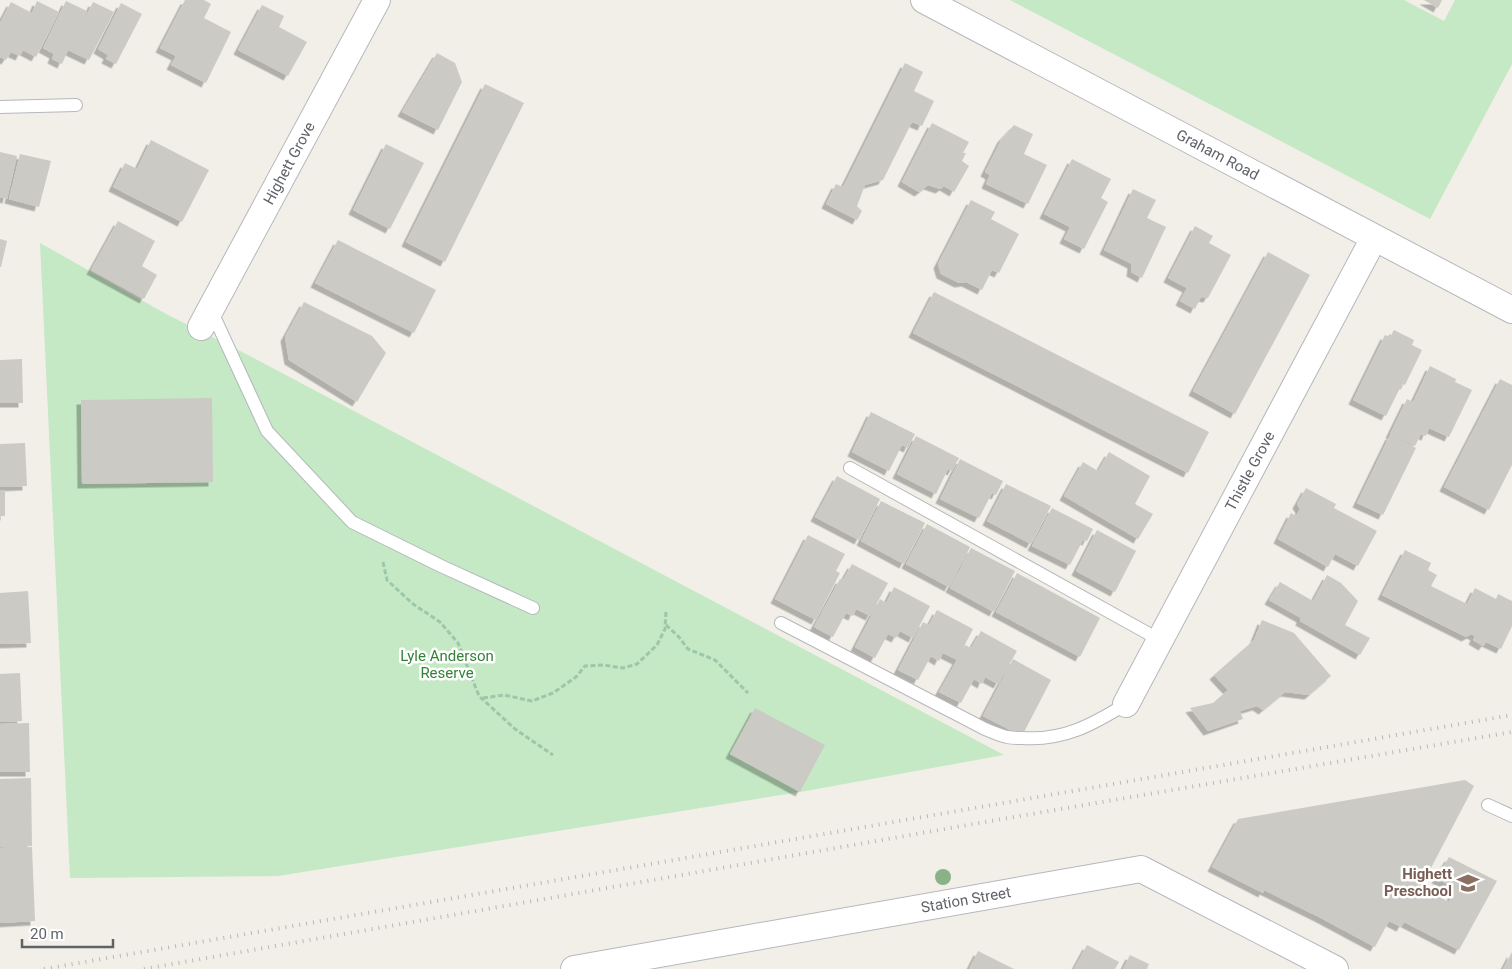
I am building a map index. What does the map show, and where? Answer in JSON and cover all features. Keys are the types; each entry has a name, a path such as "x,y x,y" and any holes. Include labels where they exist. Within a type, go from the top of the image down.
{"street":[{"name":"Highett Grove","path":"206,318 377,0"},
{"name":"Graham Road","path":"924,0 1512,310"},
{"name":"Thistle Grove","path":"1126,704 1374,238"},
{"name":"Station Street","path":"574,969 1141,869 1335,969"}],"lane":[{"path":"0,107 76,105"},
{"path":"206,318 267,431 352,522 441,566 533,608"},
{"path":"850,468 1160,640"},
{"path":"781,622 985,729 1007,737 1055,737 1098,722 1126,704"},
{"path":"1488,805 1512,816"}],"path":[{"path":"378,534 387,580 413,604 440,622 458,643 479,696 516,729 553,755"},
{"path":"482,698 504,695 532,701 553,693 576,677 585,666 603,665 623,668 637,664 657,645 665,629 666,611"},
{"path":"666,624 688,649 715,660 748,693"}],"green space":[{"path":"1010,0 1404,0 1444,21 1455,0 1512,0 1512,64 1430,219"},
{"name":"Lyle Anderson Reserve","path":"40,243 168,315 248,355 1004,755 800,792 278,876 70,878"}],"building":[{"path":"185,0 204,0 211,4 204,18 231,32 206,83 171,65 176,56 160,48"},
{"path":"1424,0 1442,0 1438,8"},
{"path":"37,1 59,12 36,57 23,50 20,56 11,52 6,60 0,57 0,23 11,2 32,13"},
{"path":"66,1 87,11 78,32 93,2 114,12 89,60 68,50 62,64 52,59 54,54 43,48"},
{"path":"121,3 142,14 116,64 106,59 108,55 98,49"},
{"path":"262,5 284,16 279,27 307,42 288,76 238,50"},
{"path":"437,53 455,63 462,82 438,130 402,112"},
{"path":"905,63 923,72 914,91 934,101 922,126 912,122 883,180 865,185 857,206 862,211 857,220 826,204 836,184 843,187"},
{"path":"485,84 524,103 445,262 406,242"},
{"path":"932,123 969,142 963,153 966,153 962,161 969,166 954,192 944,186 940,189 928,185 919,192 902,182"},
{"path":"1014,125 1033,134 1024,154 1047,165 1028,204 986,184 990,175 985,172 1002,138"},
{"path":"151,140 209,170 182,222 113,187 125,163 137,169"},
{"path":"386,144 424,163 390,229 353,210"},
{"path":"0,152 17,156 7,199 0,197"},
{"path":"20,154 51,161 39,207 9,199"},
{"path":"1072,159 1111,179 1101,198 1108,202 1084,249 1064,239 1070,227 1044,214"},
{"path":"1133,189 1156,200 1147,218 1166,227 1142,278 1131,272 1132,264 1104,250"},
{"path":"971,200 995,212 991,219 1019,234 999,273 992,270 982,290 966,282 959,283 941,274 938,264"},
{"path":"118,221 155,241 142,266 157,275 144,299 91,270"},
{"path":"1195,226 1213,236 1209,243 1231,255 1208,298 1201,297 1195,309 1180,301 1187,288 1168,278"},
{"path":"0,239 7,241 1,267 0,267"},
{"path":"338,240 436,290 414,333 315,283"},
{"path":"1268,252 1310,275 1235,414 1193,391"},
{"path":"934,292 1209,432 1188,473 913,333"},
{"path":"304,302 372,336 386,353 357,402 289,360 285,337"},
{"path":"1394,330 1414,340 1412,345 1422,350 1405,385 1402,384 1386,416 1353,400 1385,335 1390,337"},
{"path":"22,359 23,403 0,403 0,360"},
{"path":"1430,366 1456,379 1455,382 1472,390 1449,437 1429,428 1426,436 1421,434 1415,446 1390,434 1407,399 1413,402"},
{"path":"1500,379 1512,385 1512,465 1489,510 1444,487"},
{"path":"212,398 213,482 82,484 81,400"},
{"path":"871,412 915,434 908,448 902,445 889,471 852,452"},
{"path":"1390,435 1416,448 1383,515 1357,503"},
{"path":"916,436 959,458 952,471 948,469 936,494 897,474"},
{"path":"25,443 27,486 0,487 0,444"},
{"path":"1109,452 1150,476 1135,504 1153,514 1138,539 1064,496 1083,462 1098,471"},
{"path":"960,459 1003,481 996,495 992,493 979,518 940,499"},
{"path":"837,476 880,499 859,540 815,517"},
{"path":"1006,484 1051,506 1031,544 987,521"},
{"path":"1306,488 1336,504 1334,508 1377,531 1358,566 1335,554 1328,567 1278,539 1291,513 1296,516 1300,509 1297,504"},
{"path":"0,490 5,490 5,516 0,516"},
{"path":"881,501 925,523 904,564 861,541"},
{"path":"1052,508 1093,529 1087,541 1083,540 1070,565 1032,546"},
{"path":"927,524 970,547 949,587 906,564"},
{"path":"1097,530 1136,551 1115,592 1076,571"},
{"path":"808,535 845,554 836,571 840,573 816,620 775,599"},
{"path":"971,548 1015,571 994,612 950,588"},
{"path":"1405,550 1431,563 1428,570 1437,575 1431,586 1467,604 1475,588 1496,599 1498,594 1512,601 1512,626 1501,649 1486,642 1483,646 1473,640 1475,636 1471,634 1466,637 1382,595"},
{"path":"852,564 888,583 870,616 856,609 853,616 846,613 833,637 814,627 840,579 843,580"},
{"path":"1017,573 1100,618 1080,657 996,612"},
{"path":"1327,575 1341,583 1358,601 1345,625 1370,638 1360,655 1300,621 1301,618 1269,600 1280,582 1313,601"},
{"path":"894,587 930,606 913,638 900,631 896,638 888,634 875,658 855,647 880,599 886,603"},
{"path":"28,591 31,643 0,644 0,593"},
{"path":"937,610 973,629 961,652 965,645 971,648 981,631 1017,651 998,684 985,677 982,684 974,679 961,703 939,692 957,660 943,653 939,661 931,656 918,680 898,670 923,622 929,625"},
{"path":"1262,620 1294,633 1331,676 1309,695 1285,692 1263,710 1257,706 1240,711 1243,719 1208,731 1190,708 1213,703 1228,690 1214,675 1254,640"},
{"path":"1013,659 1051,680 1022,736 983,716"},
{"path":"20,673 22,721 0,722 0,674"},
{"path":"755,708 825,745 800,792 730,754"},
{"path":"29,723 30,772 0,772 0,724"},
{"path":"31,778 32,846 0,847 0,779"},
{"path":"1465,780 1474,786 1421,887 1449,902 1455,887 1436,879 1449,857 1497,881 1459,950 1404,922 1401,927 1389,921 1375,947 1264,890 1263,893 1212,867 1238,819"},
{"path":"32,847 35,921 0,923 0,848"},
{"path":"1087,945 1119,962 1115,969 1074,969"},
{"path":"978,951 1014,969 969,969"},
{"path":"1512,952 1512,969 1503,969"},
{"path":"1130,955 1149,964 1147,969 1123,969"}],"railway":[{"path":"44,969 1512,715"},
{"path":"144,969 1512,732"}],"place":[{"name":"Highett Preschool","path":"1468,883"}]}
